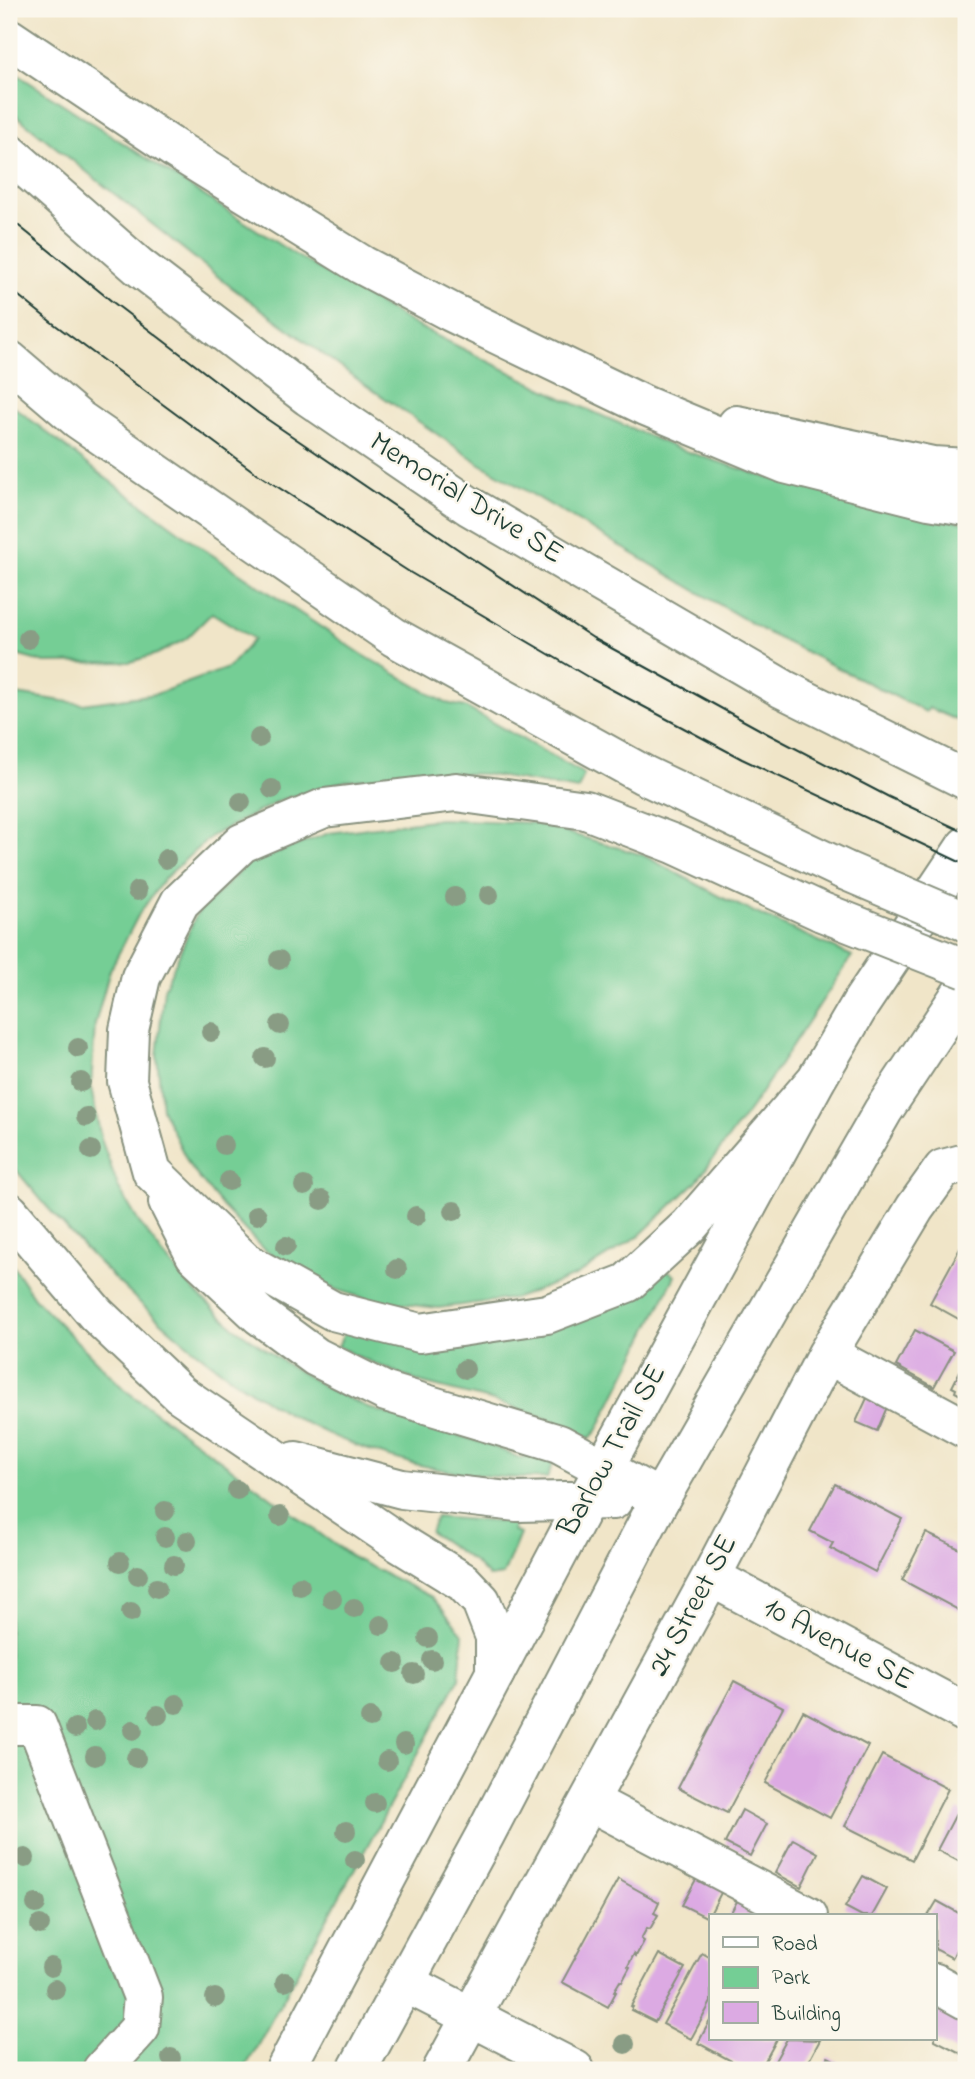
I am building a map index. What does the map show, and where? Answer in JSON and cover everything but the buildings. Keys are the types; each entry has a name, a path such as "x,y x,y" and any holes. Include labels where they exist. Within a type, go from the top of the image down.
{"main road":[{"path":"9,38 175,149 362,265 451,312 646,406 785,464 929,500 966,506"},
{"name":"Memorial Drive SE","path":"9,153 138,266 309,397 469,506 783,689 966,780"},
{"path":"9,360 78,419 394,637 644,775 844,870 966,922"},
{"path":"646,406 933,466 966,468"},
{"path":"660,1499 559,1444 386,1392 316,1357 259,1315 195,1255 152,1172 127,1080 129,1030 141,977 180,902 242,843 324,808 456,792 586,810 674,844 822,912 966,970"},
{"name":"Barlow Trail SE","path":"285,2070 586,1501 816,1080 861,1003 966,846"},
{"path":"358,2070 660,1499 883,1111 966,986"},
{"path":"152,1172 245,1262 333,1311 420,1333 547,1314 627,1283 689,1226 816,1080"},
{"name":"24 Street SE","path":"443,2070 711,1577 827,1354 915,1208 943,1169 966,1163"},
{"path":"9,1212 96,1314 180,1394 398,1542 463,1582 481,1601 495,1637 495,1673"},
{"path":"827,1354 966,1429"},
{"path":"270,1455 402,1489 517,1502 660,1499"},
{"name":"10 Avenue SE","path":"711,1577 966,1713"},
{"path":"9,1725 37,1725 143,1997 140,2028 102,2070"},
{"path":"589,1801 804,1914"},
{"path":"406,1983 575,2070"},
{"path":"936,1984 966,2000"}],"green space":[{"path":"9,69 297,256 417,326 566,400 676,448 769,478 966,523 966,724 929,708 926,712 768,633 479,463 364,384 231,287 18,117 9,109"},
{"path":"9,403 202,548 363,655 446,703 465,707 584,774 578,790 484,774 424,773 345,781 281,800 211,836 164,879 139,914 110,970 95,1024 91,1088 101,1139 119,1189 140,1224 165,1257 195,1292 234,1327 285,1363 332,1391 372,1409 490,1445 522,1459 531,1452 553,1463 547,1478 480,1475 418,1465 360,1447 305,1423 253,1392 203,1357 155,1316 82,1246 9,1160 9,693 83,704 156,694 228,668 254,639 212,613 186,639 157,654 130,662 45,663 9,653"},
{"path":"440,819 534,823 643,855 725,899 852,956 753,1105 696,1182 639,1236 575,1276 516,1298 438,1308 370,1300 319,1284 262,1248 190,1167 162,1109 157,1056 164,989 196,915 247,864 329,833"},
{"path":"9,1260 34,1298 125,1390 353,1558 432,1597 463,1634 459,1679 244,2070 9,2070"},
{"path":"661,1265 675,1276 597,1431 590,1438 551,1420 490,1400 422,1383 338,1346 345,1331 433,1346 489,1343 537,1331"},
{"path":"436,1517 514,1523 513,1531 520,1534 503,1575 489,1577 473,1561 430,1532"}],"tram line":[{"path":"9,218 114,303 258,413 593,638 768,734 889,797 966,833"},
{"path":"9,288 253,471 411,573 588,677 742,759 966,865"}]}
